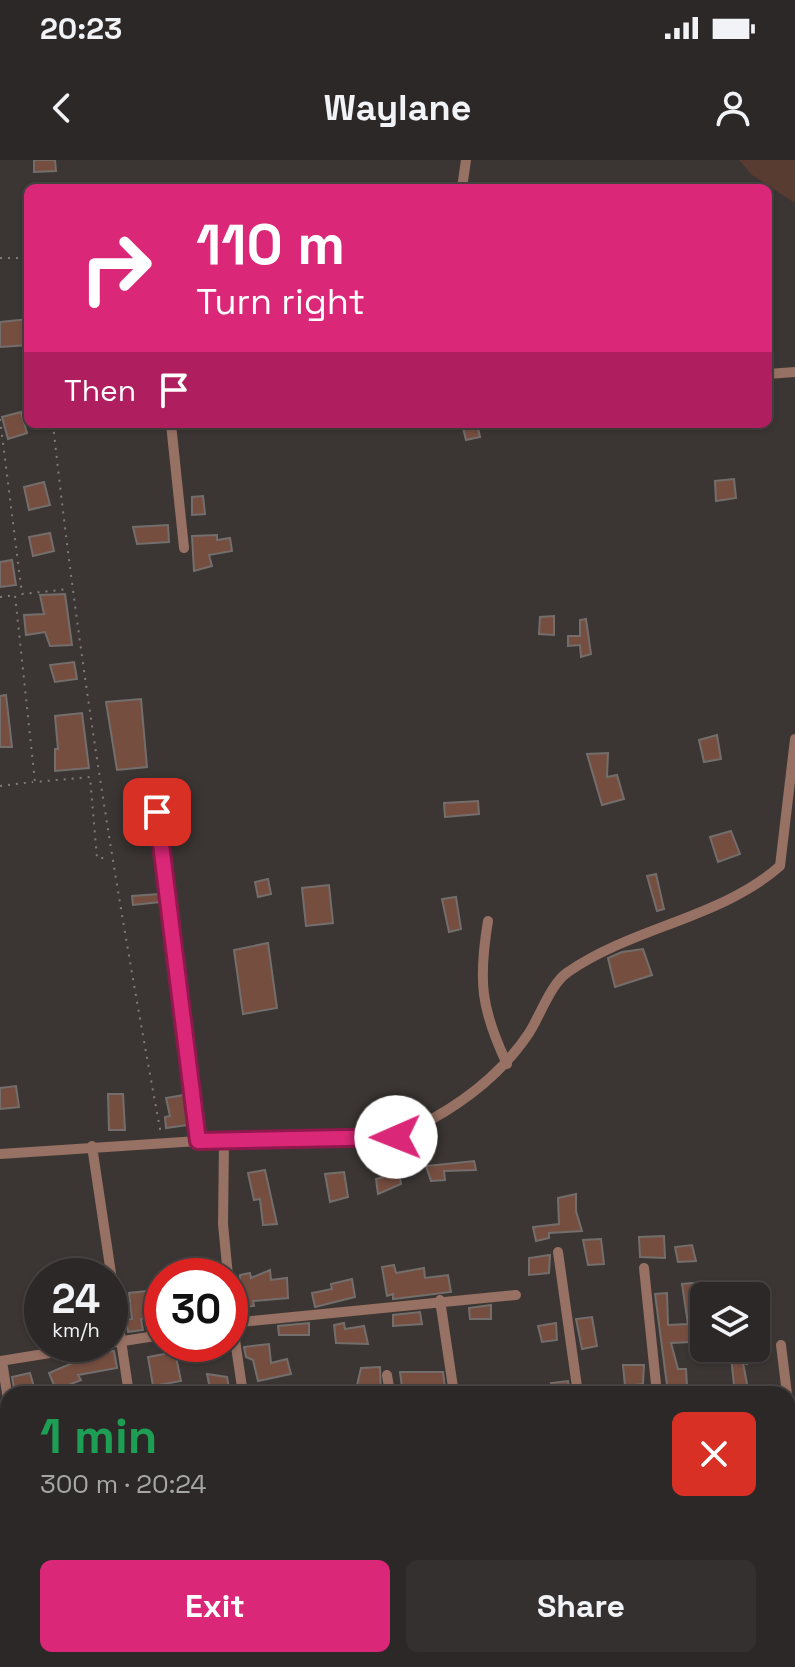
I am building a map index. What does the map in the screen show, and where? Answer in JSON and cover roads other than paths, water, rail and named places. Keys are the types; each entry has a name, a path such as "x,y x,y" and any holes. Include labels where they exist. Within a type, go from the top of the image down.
{"street":[{"path":"463,184 466,160"},
{"path":"772,374 795,372"},
{"path":"171,428 184,548"},
{"path":"0,1154 198,1141 396,1137 460,1102 507,1064 565,973 668,922 756,887 780,866 795,739"},
{"path":"157,812 198,1141"},
{"path":"488,921 482,957 485,1007 487,1022 507,1064"},
{"path":"224,1141 223,1224 226,1258"},
{"path":"92,1146 110,1258"},
{"path":"558,1252 577,1386"},
{"path":"644,1268 656,1386"},
{"path":"248,1321 516,1295"},
{"path":"440,1300 453,1386"},
{"path":"781,1345 786,1386"},
{"path":"5,1386 1,1361 24,1357"},
{"path":"125,1362 128,1386"},
{"path":"238,1362 242,1386"},
{"path":"387,1375 389,1386"}]}
